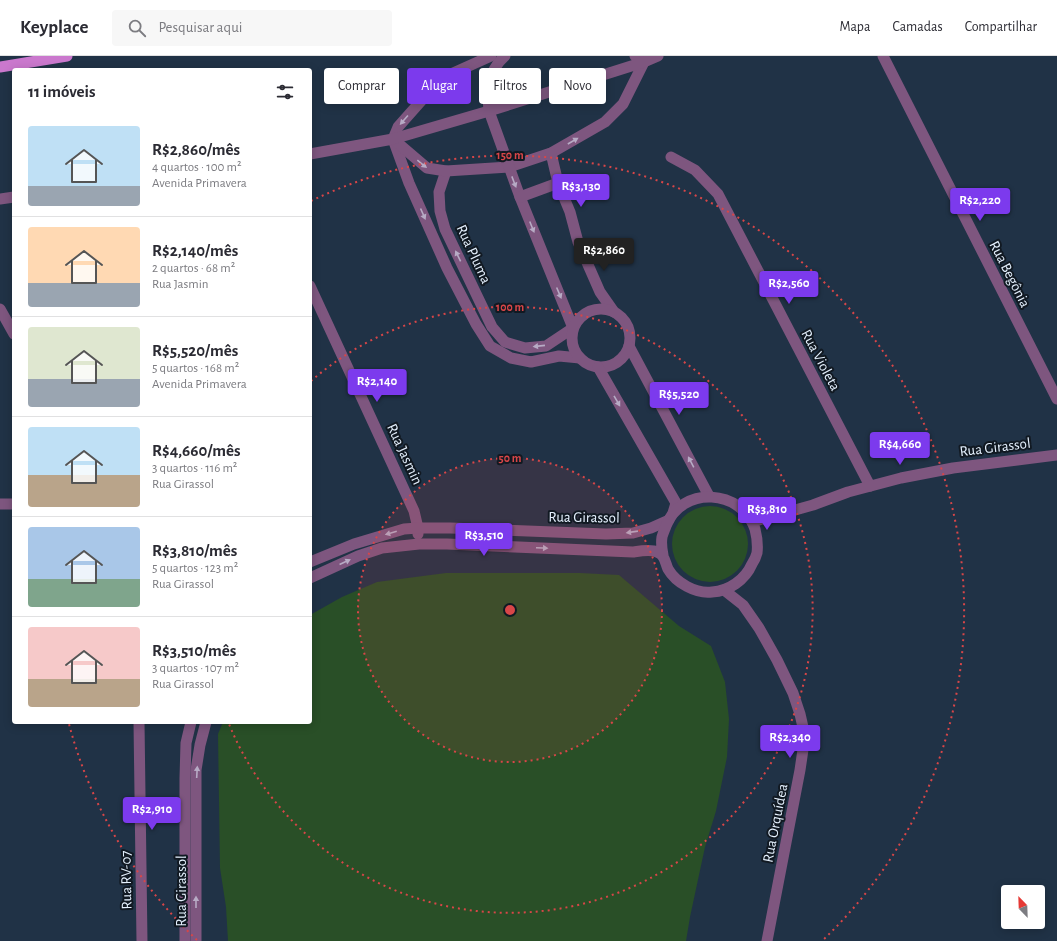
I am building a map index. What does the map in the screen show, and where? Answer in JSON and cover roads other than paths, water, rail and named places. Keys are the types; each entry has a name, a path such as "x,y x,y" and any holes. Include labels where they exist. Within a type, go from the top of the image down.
{"main road":[{"path":"0,67 67,56"}],"street":[{"path":"491,56 451,74 429,92 398,127 393,139 409,183 447,268 476,324 490,346 510,358 532,362 559,356 580,358"},
{"path":"505,56 498,62 490,75 488,100 489,111 508,166 573,328"},
{"path":"312,154 393,139 489,111 639,59 658,56"},
{"name":"Rua Begônia","path":"883,56 1057,399"},
{"path":"393,139 427,168 446,171 508,166 551,153 605,122 623,104 639,59"},
{"path":"551,153 558,183 570,212 578,242 600,292 614,312"},
{"name":"Rua Violeta","path":"671,157 695,170 718,194 870,486"},
{"name":"Rua Pluma","path":"446,171 439,192 440,211 445,229 492,328 505,342 525,348 546,346 573,328"},
{"path":"520,197 558,183"},
{"path":"0,198 12,197"},
{"name":"Rua Jasmin","path":"312,290 414,511 418,528 419,544"},
{"path":"605,308 614,312 622,318 628,326 630,336 629,346 625,355 617,362 608,366 598,367 589,364 580,358 575,352 572,344 573,328 585,313 595,309 605,308"},
{"path":"0,309 12,330"},
{"path":"629,346 709,496"},
{"path":"598,367 676,503 671,516"},
{"name":"Rua Girassol","path":"752,522 813,505 848,492 901,478 953,468 1057,455"},
{"name":"Rua Girassol","path":"312,561 354,544 404,529 450,528 606,534 633,533 651,528 671,516 684,504 696,498 709,496 722,498 734,503 744,511 752,522 757,538 757,553 749,571 736,584 724,590 710,592 694,590 680,582 669,570 663,555 662,537 671,516"},
{"path":"0,504 12,504"},
{"path":"312,577 358,556 382,548 419,544 633,552 656,551 663,555"},
{"name":"Rua Orquídea","path":"724,590 743,605 759,628 777,660 793,693 805,736 800,770 767,941"},
{"name":"Rua RV-07","path":"139,724 142,941"},
{"name":"Rua Girassol","path":"185,941 185,778 186,743 191,724"},
{"name":"Rua Girassol","path":"196,941 196,770 200,744 205,724"}]}
